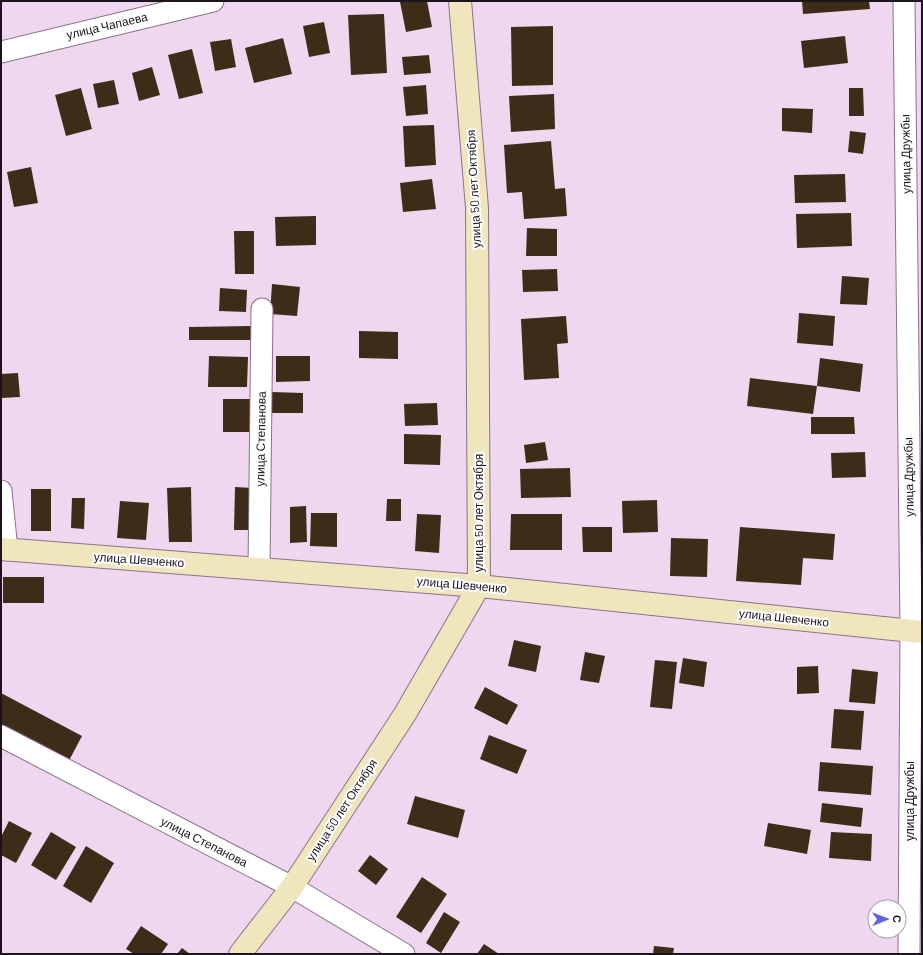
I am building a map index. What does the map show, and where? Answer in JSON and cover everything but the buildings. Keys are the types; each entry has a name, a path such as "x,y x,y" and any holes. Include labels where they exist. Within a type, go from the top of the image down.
{"street":[{"name":"улица Чапаева","path":"1,52 213,1"},
{"name":"улица 50 лет Октября","path":"240,954 292,887 405,714 479,586 477,208 460,1"},
{"name":"улица Дружбы","path":"904,1 916,632 909,954"},
{"name":"улица Степанова","path":"259,569 262,309"},
{"path":"1,491 4,550"},
{"name":"улица Шевченко","path":"4,550 479,586 916,632"},
{"name":"улица Степанова","path":"1,736 292,887 404,954"}]}
